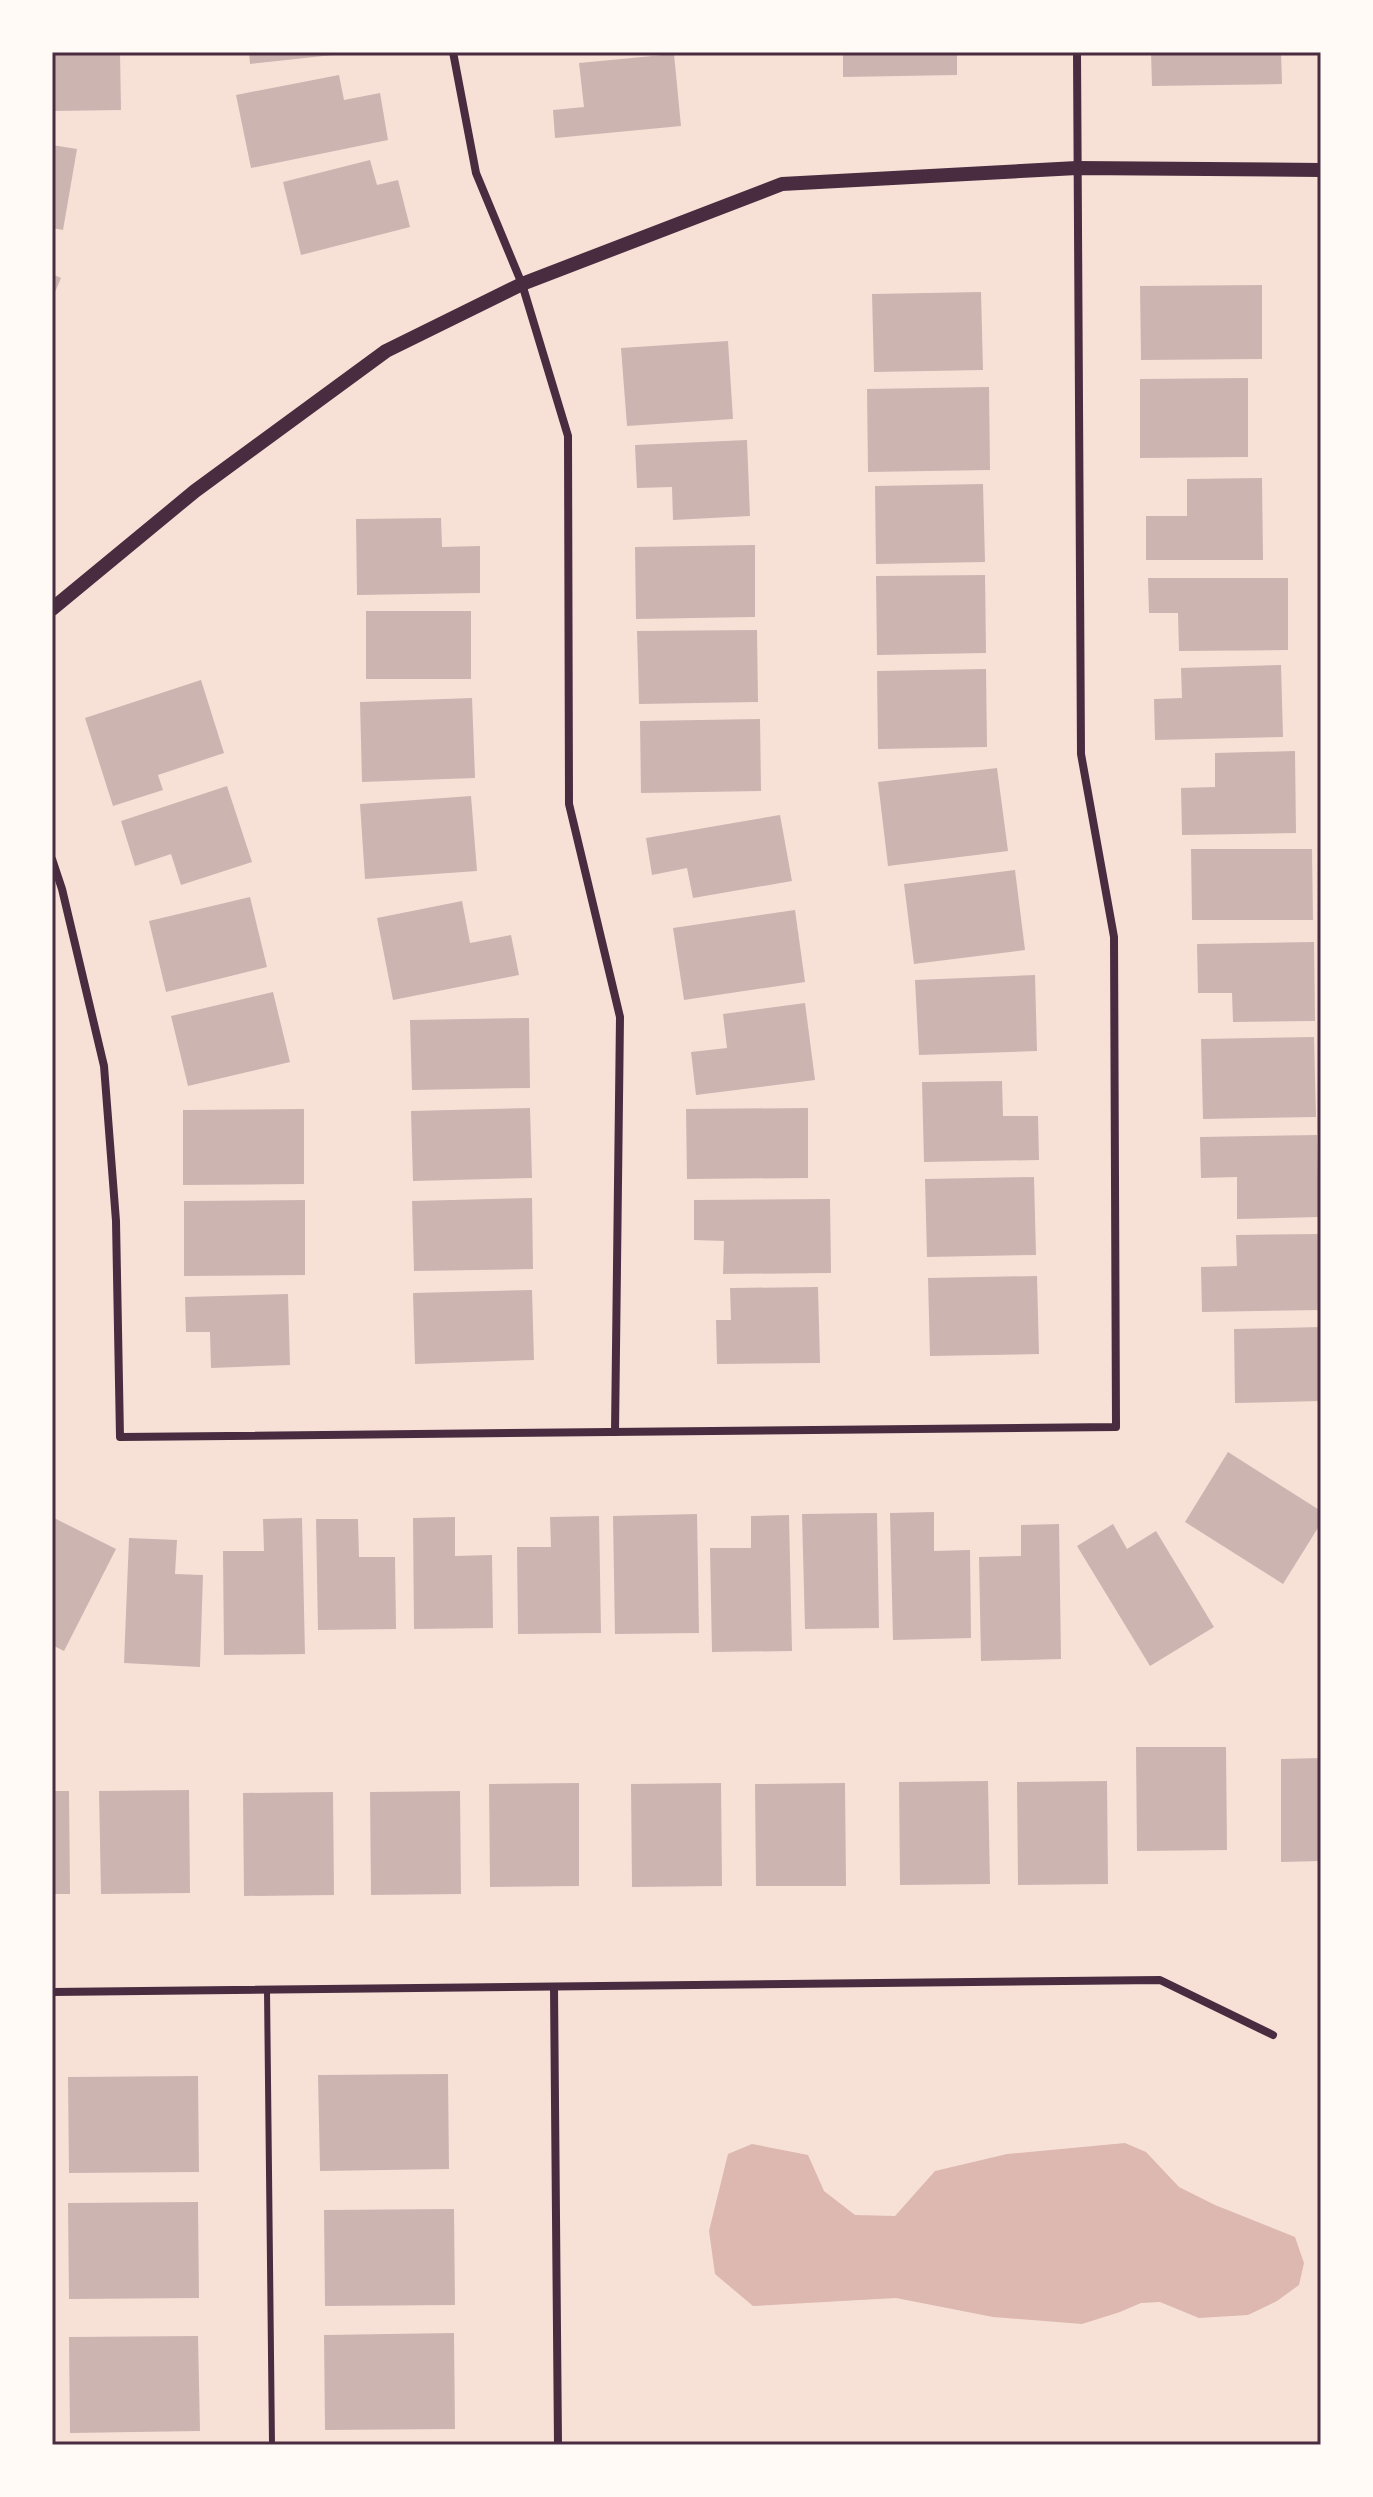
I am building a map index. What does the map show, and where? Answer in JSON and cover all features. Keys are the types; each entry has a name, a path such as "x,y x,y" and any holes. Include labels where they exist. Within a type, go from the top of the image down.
{"street":[{"path":"453,52 476,173 522,284 568,436 569,804 620,1017 615,1432"},
{"path":"52,859 104,1066 116,1221 120,1437 1116,1427 1114,937 1081,754 1077,52"},
{"path":"52,609 195,491 386,351 522,284 782,184 1077,168 1321,170"},
{"path":"52,1992 1160,1980 1273,2035"},
{"path":"554,1988 558,2445"}],"lane":[{"path":"267,1990 272,2445"}],"shaded area":[{"path":"1125,2143 1146,2152 1179,2187 1295,2237 1304,2263 1299,2285 1277,2301 1248,2315 1199,2318 1160,2302 1141,2303 1082,2324 993,2317 896,2298 753,2306 715,2274 709,2231 728,2154 752,2144 808,2155 824,2191 855,2215 895,2216 935,2171 1007,2154"}],"building":[{"path":"52,52 120,52 121,110 52,111"},
{"path":"249,52 342,52 342,54 250,64"},
{"path":"843,52 957,52 957,75 843,77"},
{"path":"1151,52 1281,52 1282,84 1152,86"},
{"path":"674,54 681,126 555,138 553,110 584,107 579,63"},
{"path":"339,75 344,100 380,93 388,140 251,168 236,95"},
{"path":"52,145 77,149 63,230 52,228"},
{"path":"370,160 377,185 398,180 410,227 301,255 283,182"},
{"path":"52,274 61,278 52,299"},
{"path":"1262,285 1262,359 1141,360 1140,286"},
{"path":"981,292 983,370 874,372 872,294"},
{"path":"728,341 733,419 627,426 621,348"},
{"path":"1248,378 1248,457 1140,458 1140,379"},
{"path":"989,387 990,470 868,472 867,389"},
{"path":"747,440 750,516 673,520 672,487 637,488 635,445"},
{"path":"1262,478 1263,560 1146,560 1146,516 1187,516 1187,479"},
{"path":"983,484 985,562 876,564 875,486"},
{"path":"441,518 442,547 480,546 480,593 357,595 356,519"},
{"path":"755,545 755,617 636,619 635,547"},
{"path":"985,575 986,653 877,655 876,576"},
{"path":"1148,578 1288,578 1288,650 1179,651 1178,613 1149,613"},
{"path":"366,611 471,611 471,679 366,679"},
{"path":"757,630 758,702 639,704 637,631"},
{"path":"1281,665 1283,737 1155,740 1154,699 1182,698 1181,668"},
{"path":"986,669 987,747 878,749 877,671"},
{"path":"201,680 224,753 158,775 163,790 113,806 85,718"},
{"path":"472,698 475,778 362,782 360,702"},
{"path":"760,719 761,791 641,793 640,721"},
{"path":"1295,751 1296,833 1182,835 1181,788 1215,787 1215,753"},
{"path":"997,768 1008,851 888,866 878,782"},
{"path":"227,786 252,862 181,885 171,854 135,866 121,821"},
{"path":"471,796 477,871 365,879 360,804"},
{"path":"780,815 792,881 693,898 687,868 652,875 646,838"},
{"path":"1191,849 1312,849 1313,920 1192,920"},
{"path":"1015,870 1025,950 914,964 904,884"},
{"path":"250,897 267,967 166,992 149,921"},
{"path":"462,901 470,943 511,935 519,975 393,1000 377,918"},
{"path":"795,910 805,982 684,1000 673,928"},
{"path":"1314,942 1315,1021 1233,1022 1232,993 1198,993 1197,944"},
{"path":"1035,975 1037,1051 919,1055 915,980"},
{"path":"273,992 290,1062 188,1086 171,1016"},
{"path":"805,1003 815,1080 696,1095 691,1052 727,1048 723,1014"},
{"path":"529,1018 530,1088 412,1090 410,1020"},
{"path":"1314,1037 1316,1117 1203,1119 1201,1039"},
{"path":"1002,1081 1003,1116 1038,1116 1039,1160 924,1162 922,1082"},
{"path":"530,1108 532,1178 413,1181 411,1111"},
{"path":"808,1108 808,1178 687,1179 686,1109"},
{"path":"304,1109 304,1184 183,1185 183,1110"},
{"path":"1317,1135 1319,1217 1237,1219 1237,1177 1201,1178 1200,1137"},
{"path":"1034,1177 1036,1255 927,1257 925,1179"},
{"path":"532,1198 533,1269 414,1271 412,1201"},
{"path":"830,1199 831,1273 723,1274 724,1241 694,1240 694,1200"},
{"path":"305,1200 305,1275 184,1276 184,1201"},
{"path":"1321,1234 1321,1310 1202,1312 1201,1267 1237,1266 1236,1235"},
{"path":"1037,1276 1039,1354 930,1356 928,1278"},
{"path":"818,1287 820,1363 717,1364 716,1320 731,1320 730,1288"},
{"path":"532,1290 534,1360 415,1364 413,1293"},
{"path":"288,1294 290,1365 211,1368 210,1332 186,1332 185,1297"},
{"path":"1321,1327 1321,1401 1235,1403 1234,1329"},
{"path":"1228,1452 1321,1511 1321,1523 1283,1584 1185,1522"},
{"path":"934,1512 934,1551 970,1550 971,1638 893,1640 890,1513"},
{"path":"877,1513 879,1628 805,1629 802,1514"},
{"path":"697,1514 699,1633 615,1634 613,1516"},
{"path":"789,1515 792,1651 712,1652 710,1548 751,1548 751,1516"},
{"path":"599,1516 601,1633 518,1634 517,1547 551,1547 550,1517"},
{"path":"52,1517 116,1549 64,1651 52,1645"},
{"path":"455,1517 455,1556 492,1555 493,1628 414,1629 413,1518"},
{"path":"302,1518 305,1654 224,1655 223,1551 264,1551 263,1519"},
{"path":"316,1519 358,1519 359,1557 395,1557 396,1629 318,1630"},
{"path":"1059,1524 1061,1659 981,1661 979,1557 1021,1556 1021,1525"},
{"path":"1113,1524 1127,1549 1156,1531 1214,1627 1150,1666 1077,1546"},
{"path":"129,1538 177,1540 175,1574 203,1575 200,1667 124,1663"},
{"path":"1136,1747 1226,1747 1227,1850 1137,1851"},
{"path":"1321,1758 1321,1861 1281,1862 1281,1759"},
{"path":"988,1781 990,1884 900,1885 899,1782"},
{"path":"1107,1781 1108,1884 1018,1885 1017,1782"},
{"path":"579,1783 579,1886 490,1887 489,1784"},
{"path":"721,1783 722,1886 632,1887 631,1784"},
{"path":"845,1783 846,1886 756,1886 755,1784"},
{"path":"189,1790 190,1893 101,1894 99,1791"},
{"path":"52,1791 69,1791 70,1894 52,1894"},
{"path":"460,1791 461,1894 371,1895 370,1792"},
{"path":"333,1792 334,1895 244,1896 243,1793"},
{"path":"448,2074 449,2169 320,2171 318,2075"},
{"path":"198,2076 199,2172 69,2173 68,2077"},
{"path":"198,2202 199,2298 69,2299 68,2203"},
{"path":"454,2209 455,2305 325,2306 324,2210"},
{"path":"454,2333 455,2429 325,2430 324,2335"},
{"path":"198,2336 200,2431 70,2433 69,2337"}]}
